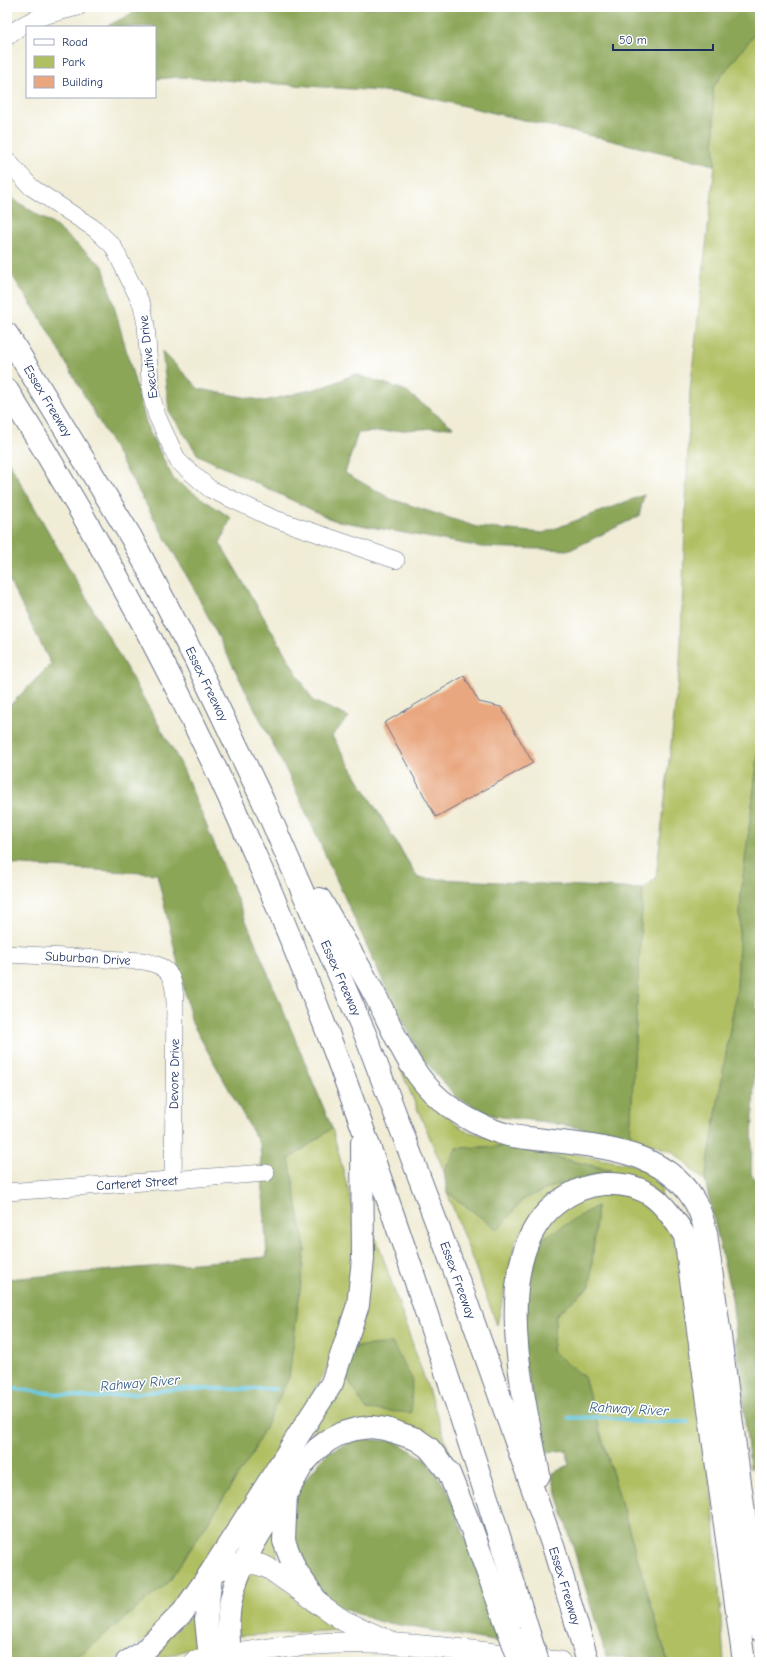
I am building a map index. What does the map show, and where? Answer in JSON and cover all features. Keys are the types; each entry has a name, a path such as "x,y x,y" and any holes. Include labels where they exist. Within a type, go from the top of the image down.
{"highway":[{"name":"Essex Freeway","path":"7,334 131,537 196,661 263,801 365,1034 465,1298 554,1548 588,1662"},
{"path":"7,390 44,449 102,549 160,656 234,809 274,899 330,1039 363,1128 488,1496 519,1632 520,1662"},
{"path":"263,801 377,999 399,1043 427,1086 440,1099 455,1111 481,1125 508,1135 585,1145 624,1152 651,1161 669,1172 686,1188 699,1209 706,1233 760,1630"},
{"path":"127,1662 142,1652 183,1612 211,1572 332,1383 358,1305 363,1259 363,1128"},
{"path":"554,1548 518,1367 515,1321 516,1298 520,1276 529,1238 548,1209 579,1189 602,1184 622,1184 652,1195 671,1213 685,1236 744,1662"},
{"path":"215,1660 228,1636 229,1612 234,1589 245,1562 303,1464 317,1449 342,1433 370,1427 400,1432 416,1438 429,1448 449,1473 519,1632 538,1662"},
{"path":"286,1494 284,1541 295,1568 318,1603"},
{"path":"211,1572 206,1620 215,1660"}],"main road":[{"path":"211,1572 245,1562 257,1563 268,1568 344,1620 397,1644"},
{"path":"215,1660 306,1644 350,1643 397,1644 560,1662"}],"street":[{"path":"7,37 18,27 35,18 78,7"},
{"name":"Executive Drive","path":"7,160 31,187 95,228 113,246 142,305 146,325 151,394 157,416 178,461 210,489 272,518 396,560"},
{"name":"Suburban Drive","path":"7,954 143,961 158,963 167,970"},
{"name":"Devore Drive","path":"167,970 174,982 175,1003 173,1180"},
{"name":"Carteret Street","path":"7,1192 266,1173"}],"green space":[{"path":"145,7 730,7 760,12 760,27 713,87 715,165 409,93 179,77 156,79 156,26 107,26"},
{"path":"760,27 760,741 741,893 737,987 705,1181 673,1152 630,1137 643,889 656,878 680,663 690,391 715,165 713,87"},
{"path":"7,189 13,199 54,225 103,266 148,429 174,480 231,518 220,543 313,701 349,717 332,736 418,878 643,889 630,1137 546,1122 494,1116 456,1097 421,1056 388,992 291,780 193,587 41,319 7,268"},
{"path":"162,351 199,389 265,401 327,386 355,374 404,390 453,427 358,433 345,473 391,499 477,527 543,533 644,495 639,516 570,550 481,547 333,520 198,455 169,411"},
{"path":"7,459 181,764 332,1128 289,1159 305,1250 289,1377 252,1454 169,1582 82,1653 66,1662 7,1662 7,1279 267,1257 260,1145 192,1023 157,874 7,864 7,708 51,664 7,576"},
{"path":"760,741 758,962 751,1174 760,1188 760,1462 750,1469 732,1298 705,1181 737,987 741,893"},
{"path":"400,1068 463,1130 495,1139 633,1165 663,1181 661,1196 623,1177 545,1204 516,1240 497,1325 447,1192 498,1229 522,1200 556,1185 610,1170 505,1146 457,1148 444,1171"},
{"path":"332,1128 354,1212 355,1284 335,1354 282,1448 192,1585 148,1638 112,1662 66,1662 82,1653 169,1582 252,1454 289,1377 305,1250 289,1159"},
{"path":"506,1146 611,1170 556,1185 522,1200 498,1230 447,1192 444,1171 457,1148"},
{"path":"593,1194 625,1194 647,1207 667,1223 680,1256 713,1505 724,1662 668,1662 584,1377 552,1352 556,1315 590,1286 597,1206 540,1240 558,1209"},
{"path":"597,1206 590,1286 556,1315 552,1351 584,1377 668,1662 606,1656 551,1474 569,1465 567,1450 546,1452 522,1352 525,1272 540,1240"},
{"path":"370,1230 377,1240 451,1456 418,1429 348,1422 306,1442 345,1374 366,1409 411,1412 354,1347"},
{"path":"392,1343 412,1379 411,1413 366,1409 345,1374 354,1347"},
{"path":"356,1439 394,1441 425,1459 447,1489 504,1643 377,1621 331,1604 300,1566 291,1526 297,1490 327,1453"},
{"path":"275,1522 278,1563 260,1555"},
{"path":"249,1570 262,1572 341,1630 238,1636 237,1598"},
{"path":"195,1612 198,1646 169,1656 141,1662"}],"building":[{"path":"464,676 479,702 501,707 533,763 436,817 384,723"}],"waterway":[{"name":"Rahway River","path":"7,1388 92,1398 176,1389 276,1389"},
{"name":"Rahway River","path":"568,1418 604,1417 643,1422 688,1422"},
{"name":"Rahway River","path":"756,1425 760,1424"}]}
